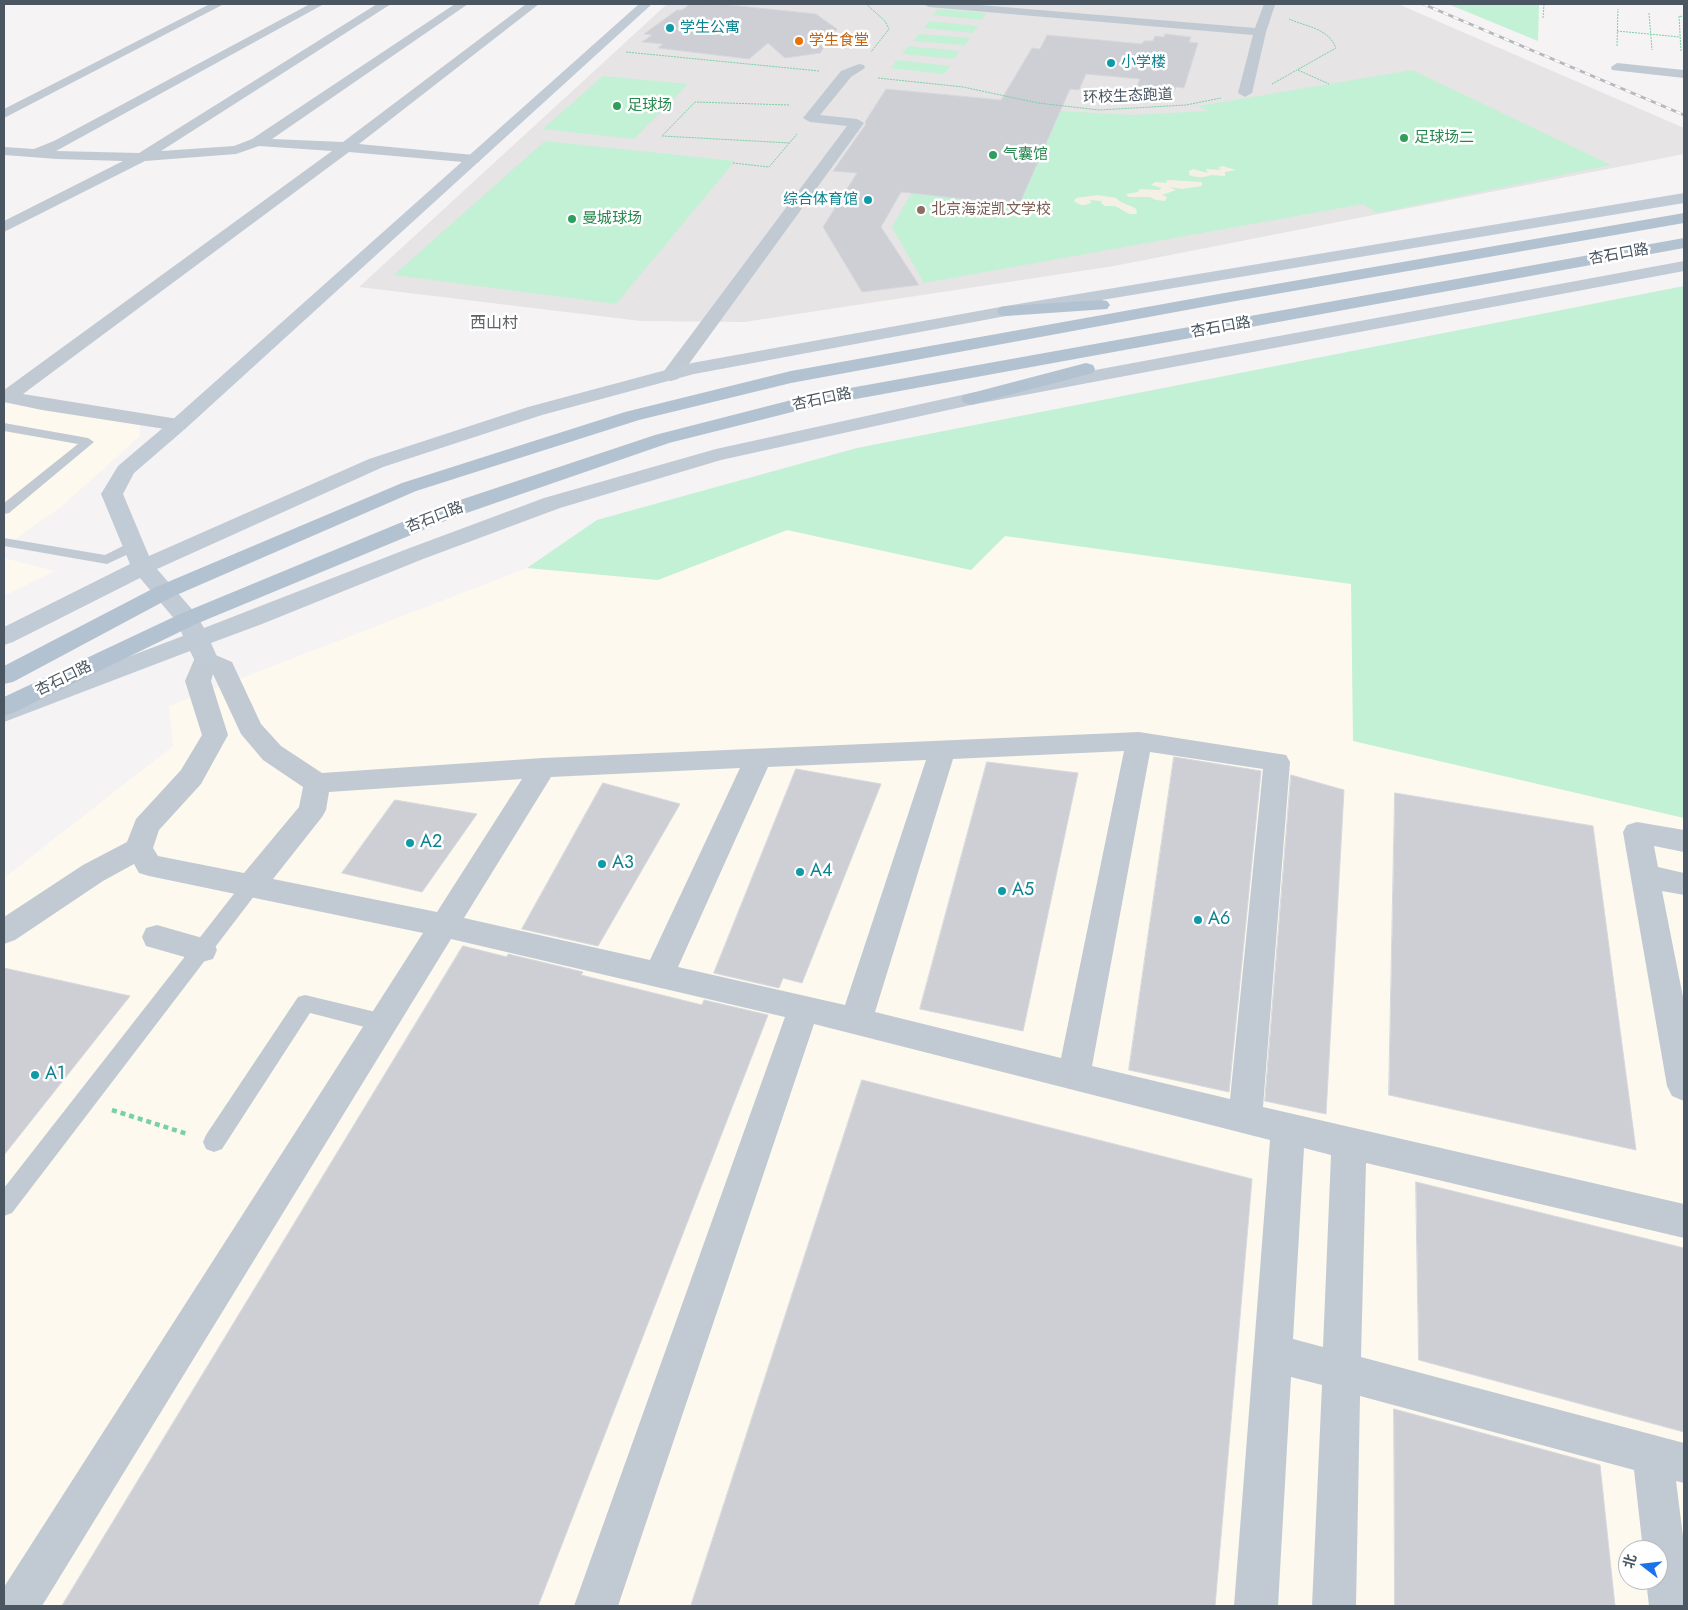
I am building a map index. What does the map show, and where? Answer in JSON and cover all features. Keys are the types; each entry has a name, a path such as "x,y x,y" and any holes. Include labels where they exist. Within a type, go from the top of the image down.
{"main road":[{"name":"杏石口路","path":"4,676 164,592 409,487 632,416 791,377 1230,297 1684,218"},
{"name":"杏石口路","path":"4,708 188,619 444,513 662,439 811,401 1684,244"},
{"path":"1006,311 1230,297"},
{"path":"971,398 1291,316"}],"street":[{"path":"4,114 218,4"},
{"path":"11,165 34,153 59,144 152,92 318,4"},
{"path":"4,227 142,156 385,4"},
{"path":"4,151 142,156 236,150 258,142 462,4"},
{"path":"6,396 346,147 533,4"},
{"path":"646,4 178,425 125,470 112,494 143,566 188,619 202,649 223,668 250,728 272,754 317,783 543,768 1139,741 1277,762 1245,1118"},
{"path":"930,4 1260,32"},
{"path":"1245,93 1260,32 1269,6"},
{"path":"1617,66 1684,74"},
{"path":"671,375 857,123 815,112 853,71"},
{"path":"258,142 346,147 474,159"},
{"path":"4,637 143,566 376,463 536,412 692,369 1006,311 1684,198"},
{"path":"4,713 202,649 254,619 415,554 552,503 716,455 971,398 1684,266"},
{"path":"6,396 42,404 178,425"},
{"path":"4,932 93,873 139,848 146,826 191,777 215,735 198,681 202,649"},
{"path":"1074,1075 1139,741"},
{"path":"856,1021 944,749"},
{"path":"659,975 759,757"},
{"path":"17,1606 543,768"},
{"path":"251,886 312,810 317,783"},
{"path":"1684,841 1637,832 1684,1086"},
{"path":"139,848 149,865 445,926 804,1008 1288,1129 1684,1221"},
{"path":"1646,876 1684,884"},
{"path":"157,937 202,950"},
{"path":"596,1606 804,1008"},
{"path":"1256,1606 1288,1129"},
{"path":"1334,1606 1349,1143"},
{"path":"1273,1353 1668,1459 1671,1606"}],"lane":[{"path":"4,427 88,442 4,510"},
{"path":"4,542 107,560 134,546"},
{"path":"4,1205 251,886"},
{"path":"214,1142 306,1003 384,1023"}],"path":[{"path":"596,49 853,71 889,29 885,21 866,4"},
{"path":"1543,18 1544,4"},
{"name":"环校生态跑道","path":"853,71 870,77 963,87 1038,103 1099,110 1186,105 1262,89 1336,48 1329,34 1290,20 1269,6"},
{"path":"1617,66 1618,10"},
{"path":"1649,13 1653,71"},
{"path":"1684,17 1679,16 1684,74"},
{"path":"1618,31 1680,38"},
{"path":"1298,70 1329,84"},
{"path":"790,142 662,136 695,102 815,112"},
{"path":"733,163 769,167 815,112"},
{"path":"84,1101 172,1129"}],"shaded area":[{"name":"北京海淀凯文学校","path":"667,4 1398,4 1684,128 1684,154 1114,266 744,322 641,321 359,287"},
{"path":"4,403 140,425 140,436 62,506 4,547"},
{"path":"787,530 971,570 1005,536 1352,584 1354,741 1684,818 1684,1606 4,1606 4,878 173,746 169,706 527,568 658,580"},
{"path":"4,558 54,571 4,596"}],"green space":[{"path":"1448,4 1539,4 1538,41"},
{"path":"938,9 986,13 982,20 933,15"},
{"path":"929,21 978,26 973,33 924,28"},
{"path":"919,34 970,38 965,45 914,41"},
{"path":"908,46 959,51 954,59 902,54"},
{"path":"897,60 950,66 944,74 891,68"},
{"path":"1412,70 1611,165 1377,213 1363,204 924,283 892,227 912,192 1060,111 1131,115 1207,111 1199,106"},
{"name":"足球场","path":"603,76 688,84 634,139 543,129"},
{"name":"曼城球场","path":"545,141 735,161 616,304 394,275"},
{"path":"1684,286 1684,818 1353,741 1351,584 1005,536 971,570 787,530 658,580 527,568 597,520 857,448"}],"sand":[{"path":"1222,166 1236,170 1225,172 1225,176 1195,177 1189,175 1189,171 1193,169 1208,173 1207,169 1221,170 1218,168"},
{"path":"1166,181 1202,182 1202,186 1182,189 1169,187 1176,190 1162,195 1167,197 1165,201 1150,197 1129,197 1126,194 1138,192 1139,189 1159,190 1162,188 1151,185 1155,182 1167,183"},
{"path":"1098,195 1116,198 1120,202 1136,209 1137,214 1129,214 1115,206 1105,206 1101,203 1102,201 1090,200 1091,203 1080,205 1074,201 1076,198"}],"building":[{"path":"690,4 720,4 816,14 837,29 820,53 785,58 768,43 749,59 658,48 663,44 642,42 652,35 644,34 677,10 682,10"},
{"path":"1165,34 1191,37 1189,42 1198,43 1184,88 1176,87 1174,92 1144,89 1145,86 1137,86 1140,79 1086,74 1079,90 1070,89 1019,205 901,192 881,227 919,285 862,292 823,227 857,173 833,171 866,124 865,122 886,89 1001,100 1032,48 1040,49 1047,35 1142,44 1144,41 1153,41 1155,36 1164,37"},
{"name":"A6","path":"1174,757 1261,771 1229,1092 1129,1070"},
{"name":"A5","path":"987,762 1078,773 1023,1031 920,1009"},
{"name":"A4","path":"796,769 881,784 802,983 783,978 779,988 714,973"},
{"path":"1291,775 1344,790 1326,1114 1265,1101"},
{"name":"A3","path":"603,783 680,804 598,946 522,929"},
{"path":"1395,793 1593,826 1636,1150 1389,1095"},
{"name":"A2","path":"395,800 477,814 422,892 342,873"},
{"path":"463,946 507,957 508,954 583,972 581,975 702,1005 704,1000 768,1015 538,1606 62,1606"},
{"name":"A1","path":"4,968 130,996 4,1155"},
{"path":"862,1080 1252,1179 1215,1606 691,1606"},
{"path":"1416,1182 1684,1248 1684,1432 1419,1360"},
{"path":"1394,1409 1600,1465 1615,1606 1395,1606"}],"railway":[{"path":"1423,4 1684,115"}],"place":[{"name":"学生公寓","path":"670,28"},
{"name":"学生食堂","path":"799,41"},
{"name":"小学楼","path":"1111,63"},
{"name":"足球场","path":"617,106"},
{"name":"足球场二","path":"1404,138"},
{"name":"气囊馆","path":"993,155"},
{"name":"综合体育馆","path":"868,200"},
{"name":"北京海淀凯文学校","path":"921,210"},
{"name":"曼城球场","path":"572,219"},
{"name":"A2","path":"410,843"},
{"name":"A3","path":"602,864"},
{"name":"A4","path":"800,872"},
{"name":"A5","path":"1002,891"},
{"name":"A6","path":"1198,920"},
{"name":"A1","path":"35,1075"}],"district":[{"name":"西山村","path":"494,324"}]}
